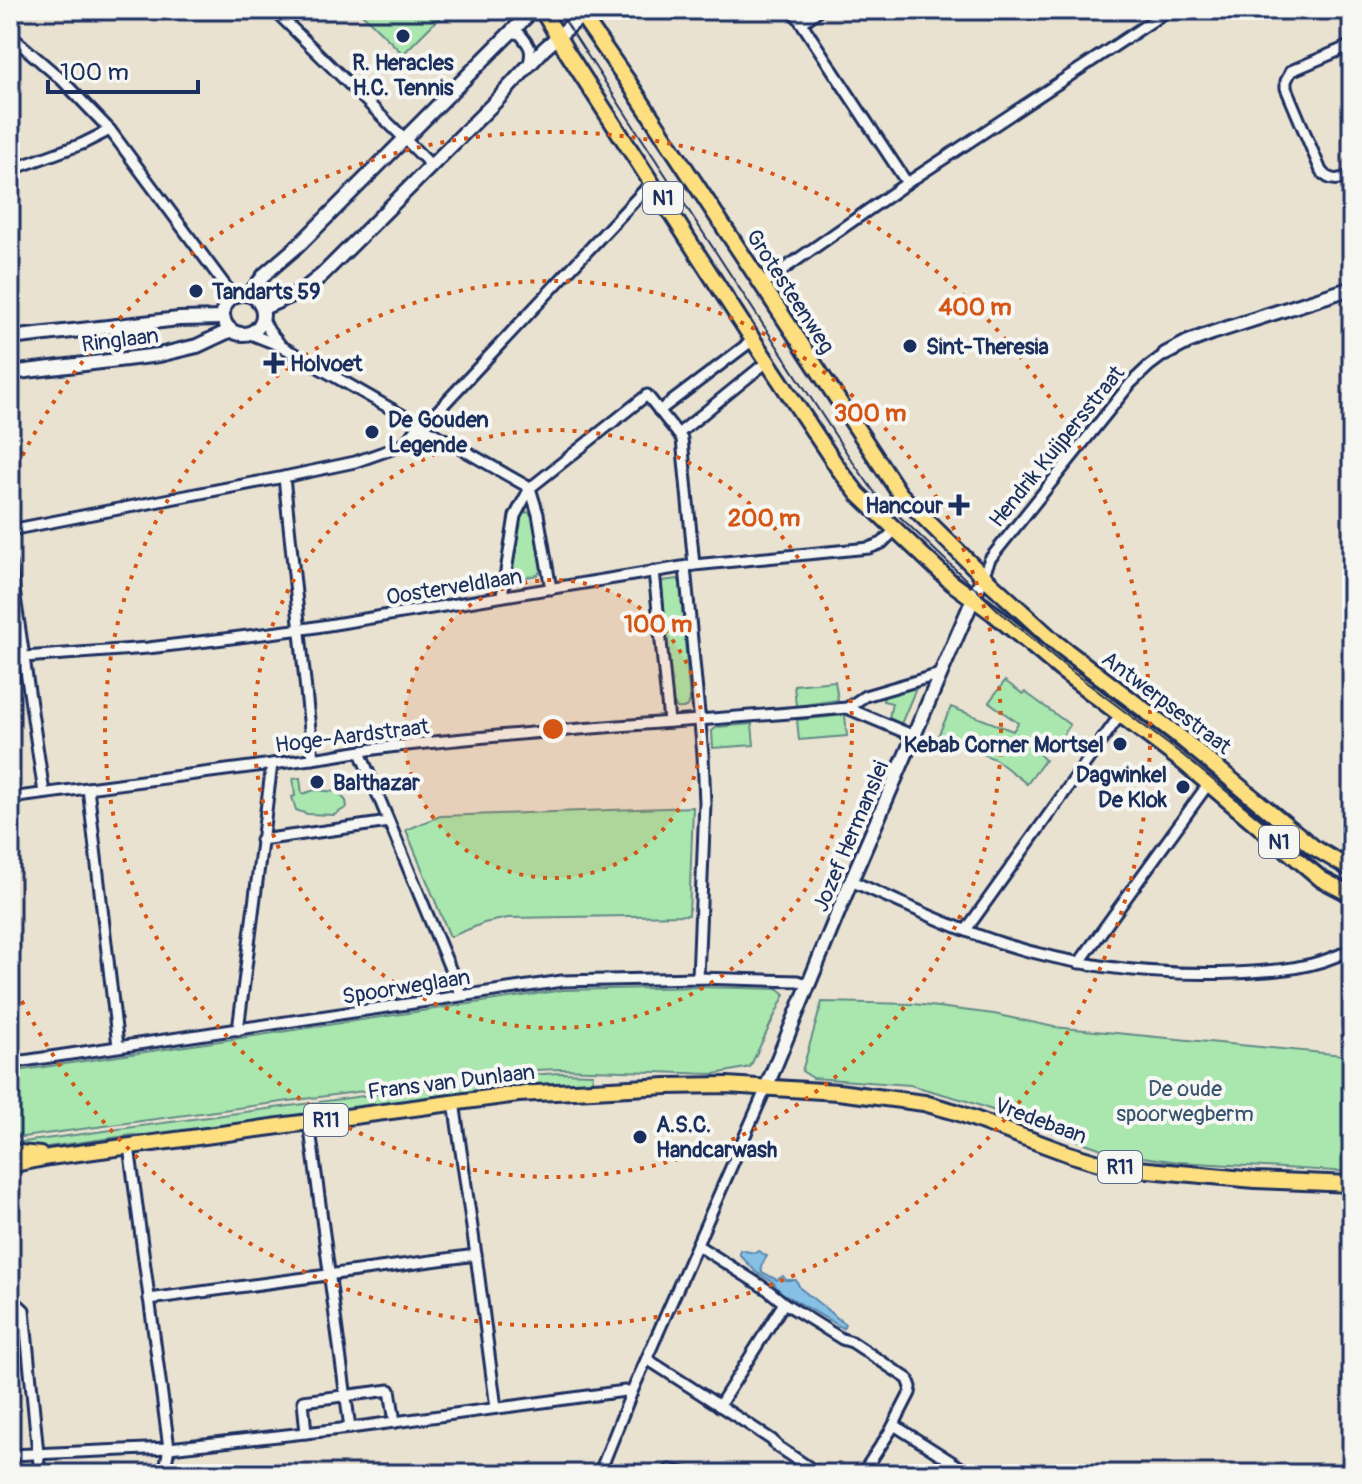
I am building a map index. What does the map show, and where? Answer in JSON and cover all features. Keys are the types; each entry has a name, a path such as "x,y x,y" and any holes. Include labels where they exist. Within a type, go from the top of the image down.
{"main road":[{"name":"N1","path":"542,10 768,361"},
{"name":"Grotesteenweg","path":"583,12 900,494 983,576"},
{"name":"Antwerpsestraat","path":"768,361 846,480 952,583 1209,783 1321,879 1352,895"},
{"name":"Antwerpsestraat","path":"983,576 1073,657 1176,734 1313,847 1352,870"},
{"name":"Frans van Dunlaan","path":"10,1165 49,1157 518,1094 712,1085 766,1088"},
{"name":"Vredebaan","path":"766,1088 838,1092 924,1103 1069,1154 1127,1168 1255,1180 1352,1184"},
{"name":"Frans van Dunlaan","path":"10,1152 49,1157"}],"street":[{"path":"274,10 432,166"},
{"path":"250,294 265,274 300,244 533,10"},
{"path":"793,10 907,183"},
{"path":"802,23 819,10"},
{"path":"761,285 907,183 1169,10"},
{"path":"248,333 258,328 263,313 302,291 322,275 583,12"},
{"path":"511,32 520,34 531,49 528,66"},
{"path":"10,35 62,80 110,130 233,296"},
{"path":"1352,45 1291,71 1286,81 1286,88 1321,171 1325,176 1339,181 1352,175"},
{"path":"10,170 82,144 110,130"},
{"path":"10,530 355,462 395,448 406,442 420,424 431,418 652,182"},
{"name":"Hendrik Kuijpersstraat","path":"983,576 990,559 1131,383 1149,366 1165,354 1200,337 1352,288"},
{"path":"281,346 269,331 260,302 250,294 233,296 226,303 223,318 231,330 281,346 530,488 538,514 551,589"},
{"name":"Ringlaan","path":"10,338 179,319 223,318"},
{"name":"Ringlaan","path":"10,373 159,355 197,346 231,330"},
{"path":"659,411 753,340"},
{"path":"678,434 768,361"},
{"path":"502,596 515,516 530,488 647,395 682,439 705,803 698,978"},
{"path":"284,477 313,759"},
{"name":"Oosterveldlaan","path":"10,658 148,648 299,629 654,571 869,548 882,543 896,529"},
{"path":"10,563 44,793"},
{"path":"654,571 669,722"},
{"path":"973,600 983,576"},
{"name":"Jozef Hermanslei","path":"766,1088 851,881 973,600"},
{"path":"847,708 865,696 940,674"},
{"path":"847,708 914,736"},
{"name":"Hoge-Aardstraat","path":"10,798 385,748 525,733 847,708"},
{"path":"966,930 1120,715"},
{"path":"360,752 461,995"},
{"path":"238,1030 272,764"},
{"path":"1079,963 1209,783"},
{"path":"88,788 118,1046"},
{"path":"261,840 389,822"},
{"path":"851,881 1003,944 1079,963 1202,974 1271,971 1323,962 1352,949"},
{"name":"Spoorweglaan","path":"10,1063 562,981 698,978 798,981 809,985"},
{"path":"1352,1006 1348,1031 1352,1036"},
{"path":"599,1474 766,1088"},
{"path":"454,1102 496,1408"},
{"path":"309,1122 350,1428"},
{"path":"129,1146 169,1448 164,1474"},
{"path":"697,1245 908,1379 910,1393 894,1425 862,1474"},
{"path":"149,1299 476,1255"},
{"path":"10,1297 24,1310 40,1474"},
{"path":"719,1406 784,1303"},
{"path":"647,1359 819,1474"},
{"path":"306,1433 303,1401 346,1395 390,1390 395,1422"},
{"path":"10,1455 169,1448 350,1428 625,1391 631,1394"},
{"path":"894,1425 963,1471"},
{"path":"1348,1474 1352,1467"},
{"path":"666,1474 670,1470 689,1474"}],"green space":[{"name":"R. Heracles H.C. Tennis","path":"358,10 434,10 441,16 403,54"},
{"path":"528,512 533,517 541,570 537,575 516,579 511,574 521,517"},
{"path":"678,579 690,700 684,708 677,708 672,702 662,586 662,581"},
{"path":"835,681 838,700 796,706 794,685"},
{"path":"1005,681 1070,725 1053,749 1045,743 1038,753 1045,760 1027,784 995,759 938,736 951,707 1013,731 1018,723 989,702"},
{"path":"917,686 901,724 889,718 892,703 883,701 884,695"},
{"path":"845,715 847,736 799,740 797,720"},
{"path":"752,724 754,745 713,748 712,731 717,727"},
{"path":"300,778 302,794 315,790 338,792 347,807 334,815 307,814 296,810 292,797 295,796 293,779"},
{"path":"693,807 689,915 508,918 484,923 450,937 406,830 440,816"},
{"path":"779,989 785,994 750,1067 715,1074 560,1069 511,1071 10,1137 10,1072 563,990"},
{"name":"De oude spoorwegberm","path":"822,1002 914,1004 994,1014 1054,1027 1343,1055 1342,1047 1352,1047 1352,1172 1179,1162 1113,1153 964,1100 910,1085 813,1078 802,1071"},
{"path":"593,1074 592,1082 517,1087 156,1136 133,1135 47,1147 10,1146 10,1142 511,1076"}],"water":[{"path":"740,1250 758,1251 767,1256 761,1266 762,1272 777,1280 783,1276 786,1280 796,1280 800,1288 845,1324 843,1328 779,1291 773,1282 756,1272 740,1255"}],"tram line":[{"path":"558,10 875,493 1000,612 1071,671 1184,756 1311,861 1352,886"}],"place":[{"name":"R. Heracles H.C. Tennis","path":"403,36"},
{"name":"Tandarts 59","path":"196,291"},
{"name":"Sint-Theresia","path":"910,346"},
{"name":"Holvoet","path":"274,363"},
{"name":"De Gouden Legende","path":"372,432"},
{"name":"Hancour","path":"959,505"},
{"name":"Kebab Corner Mortsel","path":"1120,744"},
{"name":"Balthazar","path":"317,782"},
{"name":"Dagwinkel De Klok","path":"1183,787"},
{"name":"A.S.C. Handcarwash","path":"640,1137"}]}
